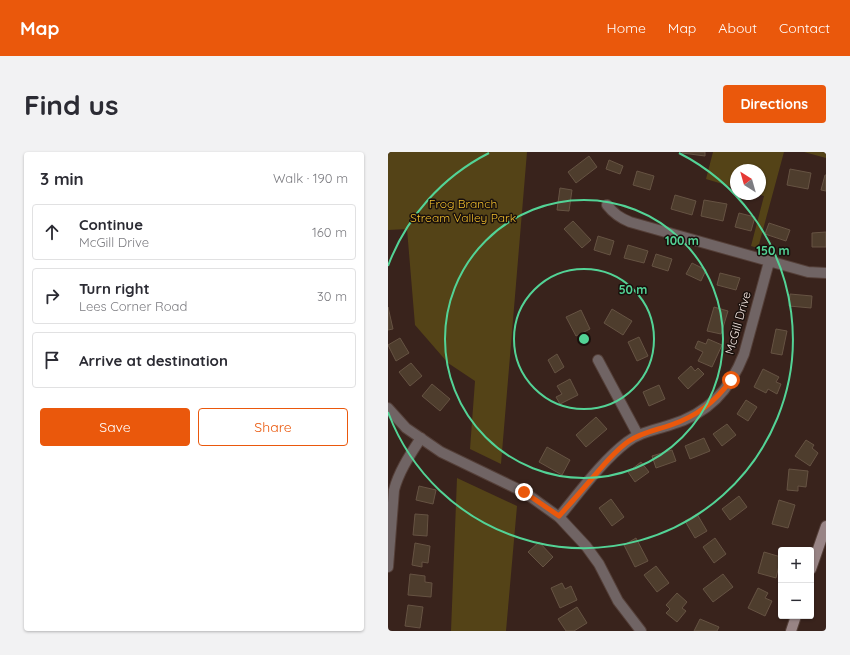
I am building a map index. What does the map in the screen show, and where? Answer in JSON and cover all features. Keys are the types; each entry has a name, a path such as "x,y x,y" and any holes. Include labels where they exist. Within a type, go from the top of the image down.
{"main road":[{"path":"814,560 826,526"},
{"path":"791,631 795,619"}],"street":[{"path":"607,205 613,213 621,219 630,222 769,262 808,272 826,273"},
{"name":"McGill Drive","path":"559,516 614,454 627,442 638,436 692,417 711,404 722,393 735,374 744,354 769,262"},
{"path":"598,360 638,436"},
{"path":"388,408 406,428 441,452 524,492 559,516 586,546 599,564 618,601 640,631"},
{"path":"388,567 394,490 402,468 421,438"}],"green space":[{"name":"Frog Branch Stream Valley Park","path":"388,152 527,152 501,464 470,449 475,381 448,363 415,325 407,229 388,230"},
{"path":"713,152 784,152 758,248 751,246 763,200 766,200 766,164 730,164 730,186 706,179"},
{"path":"804,152 826,152 826,158"},
{"path":"457,478 517,506 506,631 451,631"}],"building":[{"path":"705,152 705,156 682,153"},
{"path":"589,156 597,167 576,183 568,172"},
{"path":"609,160 623,166 620,174 606,169"},
{"path":"790,169 811,173 808,189 787,185"},
{"path":"637,171 654,176 650,190 633,185"},
{"path":"826,175 826,191 821,190"},
{"path":"560,188 572,190 569,211 557,210"},
{"path":"675,195 696,201 692,215 671,209"},
{"path":"704,200 727,204 723,221 701,216"},
{"path":"739,213 755,217 751,231 735,227"},
{"path":"573,221 591,240 582,248 564,229"},
{"path":"769,223 790,230 786,241 765,234"},
{"path":"826,232 826,247 812,247 812,233"},
{"path":"598,236 614,241 610,255 594,250"},
{"path":"628,245 648,251 644,263 624,258"},
{"path":"656,254 672,259 668,271 652,266"},
{"path":"692,263 706,270 701,281 686,274"},
{"path":"720,273 740,278 736,290 717,285"},
{"path":"790,294 812,296 811,308 789,306"},
{"path":"388,307 393,329 388,330"},
{"path":"714,307 728,311 721,334 707,331"},
{"path":"612,309 632,321 623,335 604,323"},
{"path":"581,310 590,329 576,336 566,317"},
{"path":"776,329 787,331 782,355 771,353"},
{"path":"639,337 648,356 637,361 628,342"},
{"path":"400,338 409,353 396,361 388,345"},
{"path":"708,339 722,345 712,367 698,361 703,352 695,348 698,341 706,344"},
{"path":"557,354 564,367 555,373 548,360"},
{"path":"411,363 422,376 410,386 399,372"},
{"path":"691,366 695,371 698,368 704,374 688,389 678,378"},
{"path":"763,369 779,377 776,382 781,384 777,394 768,389 766,393 754,387"},
{"path":"570,379 578,395 560,404 556,397 562,394 557,386"},
{"path":"432,384 450,399 440,411 422,396"},
{"path":"659,385 665,399 649,406 643,392"},
{"path":"746,400 757,407 748,421 737,414"},
{"path":"596,417 607,429 586,447 576,435"},
{"path":"727,424 736,435 722,446 713,434"},
{"path":"704,438 710,451 690,459 685,446"},
{"path":"806,440 814,445 812,448 818,453 810,466 795,456"},
{"path":"547,447 570,460 562,475 539,462"},
{"path":"672,450 676,461 656,468 652,456"},
{"path":"641,462 649,472 635,482 628,472"},
{"path":"789,469 808,471 806,487 798,486 798,491 787,490"},
{"path":"419,486 436,490 433,504 416,500"},
{"path":"739,496 747,507 730,520 722,509"},
{"path":"611,499 624,517 612,526 599,508"},
{"path":"779,500 795,505 788,528 772,524"},
{"path":"415,514 428,515 427,536 413,535"},
{"path":"697,514 707,531 695,538 685,521"},
{"path":"636,538 648,561 635,567 624,545"},
{"path":"715,538 726,554 714,563 703,547"},
{"path":"539,542 553,557 543,567 528,552"},
{"path":"415,543 430,546 428,563 422,562 422,567 412,565"},
{"path":"764,552 778,556 778,570 776,578 758,573"},
{"path":"656,566 669,583 657,592 644,575"},
{"path":"410,574 425,576 425,582 432,583 431,597 408,595"},
{"path":"723,574 733,587 713,602 703,589"},
{"path":"562,583 565,589 571,586 577,600 560,608 551,588"},
{"path":"758,588 768,593 765,598 772,601 765,616 748,608"},
{"path":"677,593 687,602 682,608 686,611 677,622 666,613 670,609 666,605"},
{"path":"408,605 423,607 420,628 405,626"},
{"path":"577,607 587,623 574,631 566,631 558,619"},
{"path":"700,619 719,627 717,631 694,631"}],"route":[{"path":"524,492 559,516 614,454 627,442 646,432 670,425 699,413 722,393 731,380"}]}
